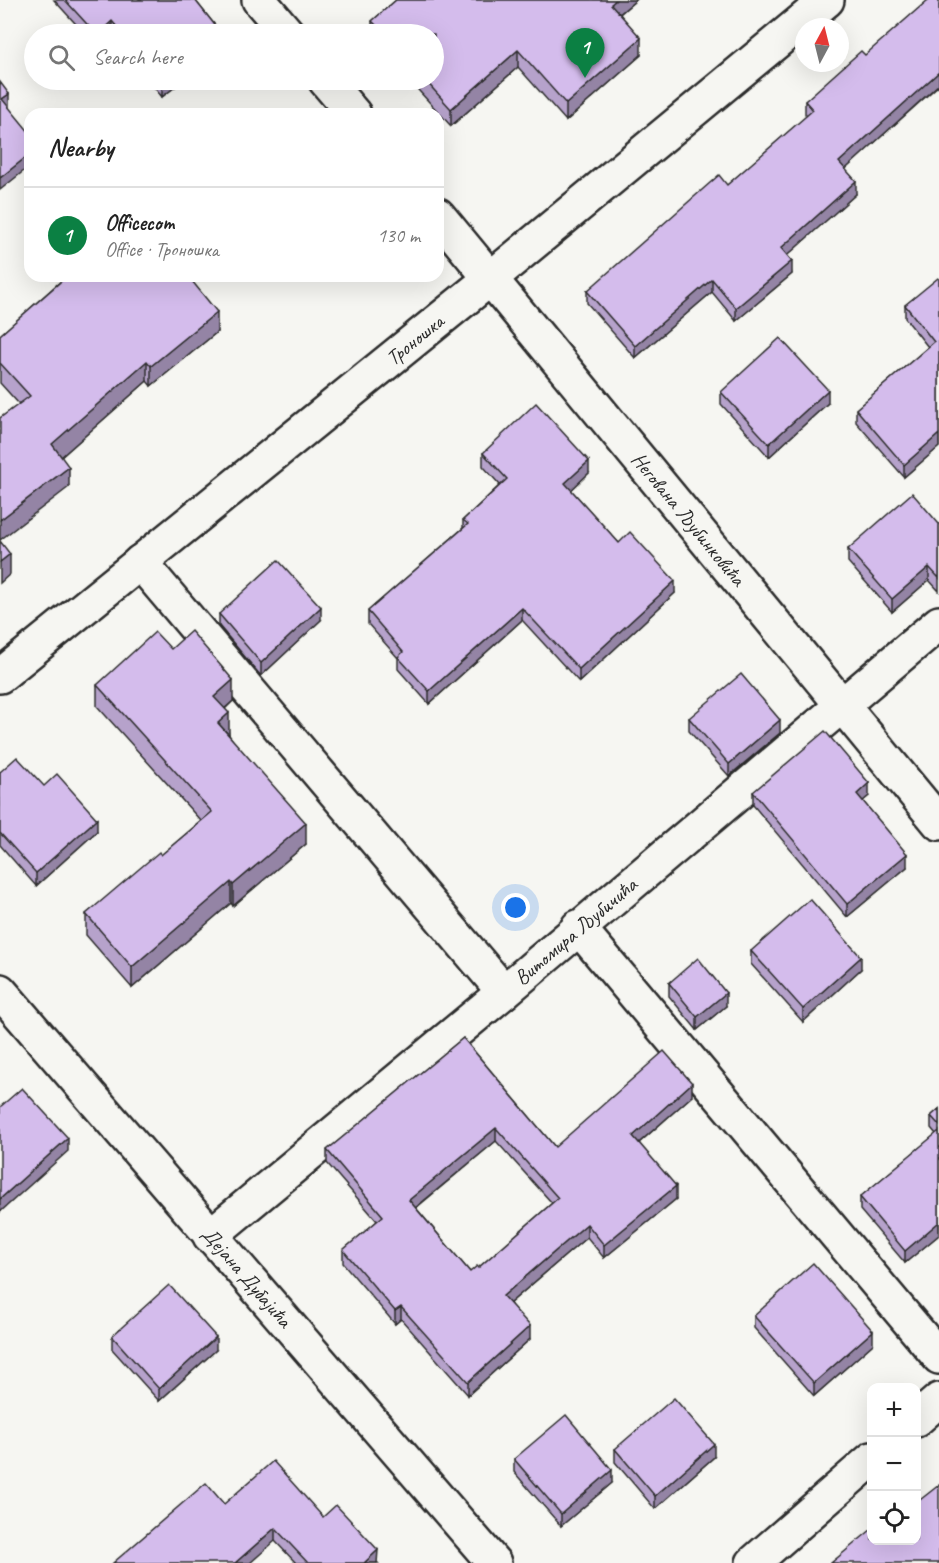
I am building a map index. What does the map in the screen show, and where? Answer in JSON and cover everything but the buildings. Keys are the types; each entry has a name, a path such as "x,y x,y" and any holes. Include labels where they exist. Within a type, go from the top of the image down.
{"street":[{"path":"259,0 279,24"},
{"name":"Троношка","path":"0,676 490,278 826,0"},
{"path":"334,90 349,108"},
{"name":"Негована Љубинковића","path":"444,222 939,823"},
{"path":"140,562 504,992"},
{"name":"Витомира Љубичића","path":"210,1236 504,992 939,623"},
{"path":"578,927 939,1357"},
{"name":"Дејана Дубајића","path":"0,991 494,1563"},
{"path":"921,1416 939,1400"},
{"path":"753,1563 867,1463"}],"place":[{"name":"Officecom","path":"585,78"}]}
